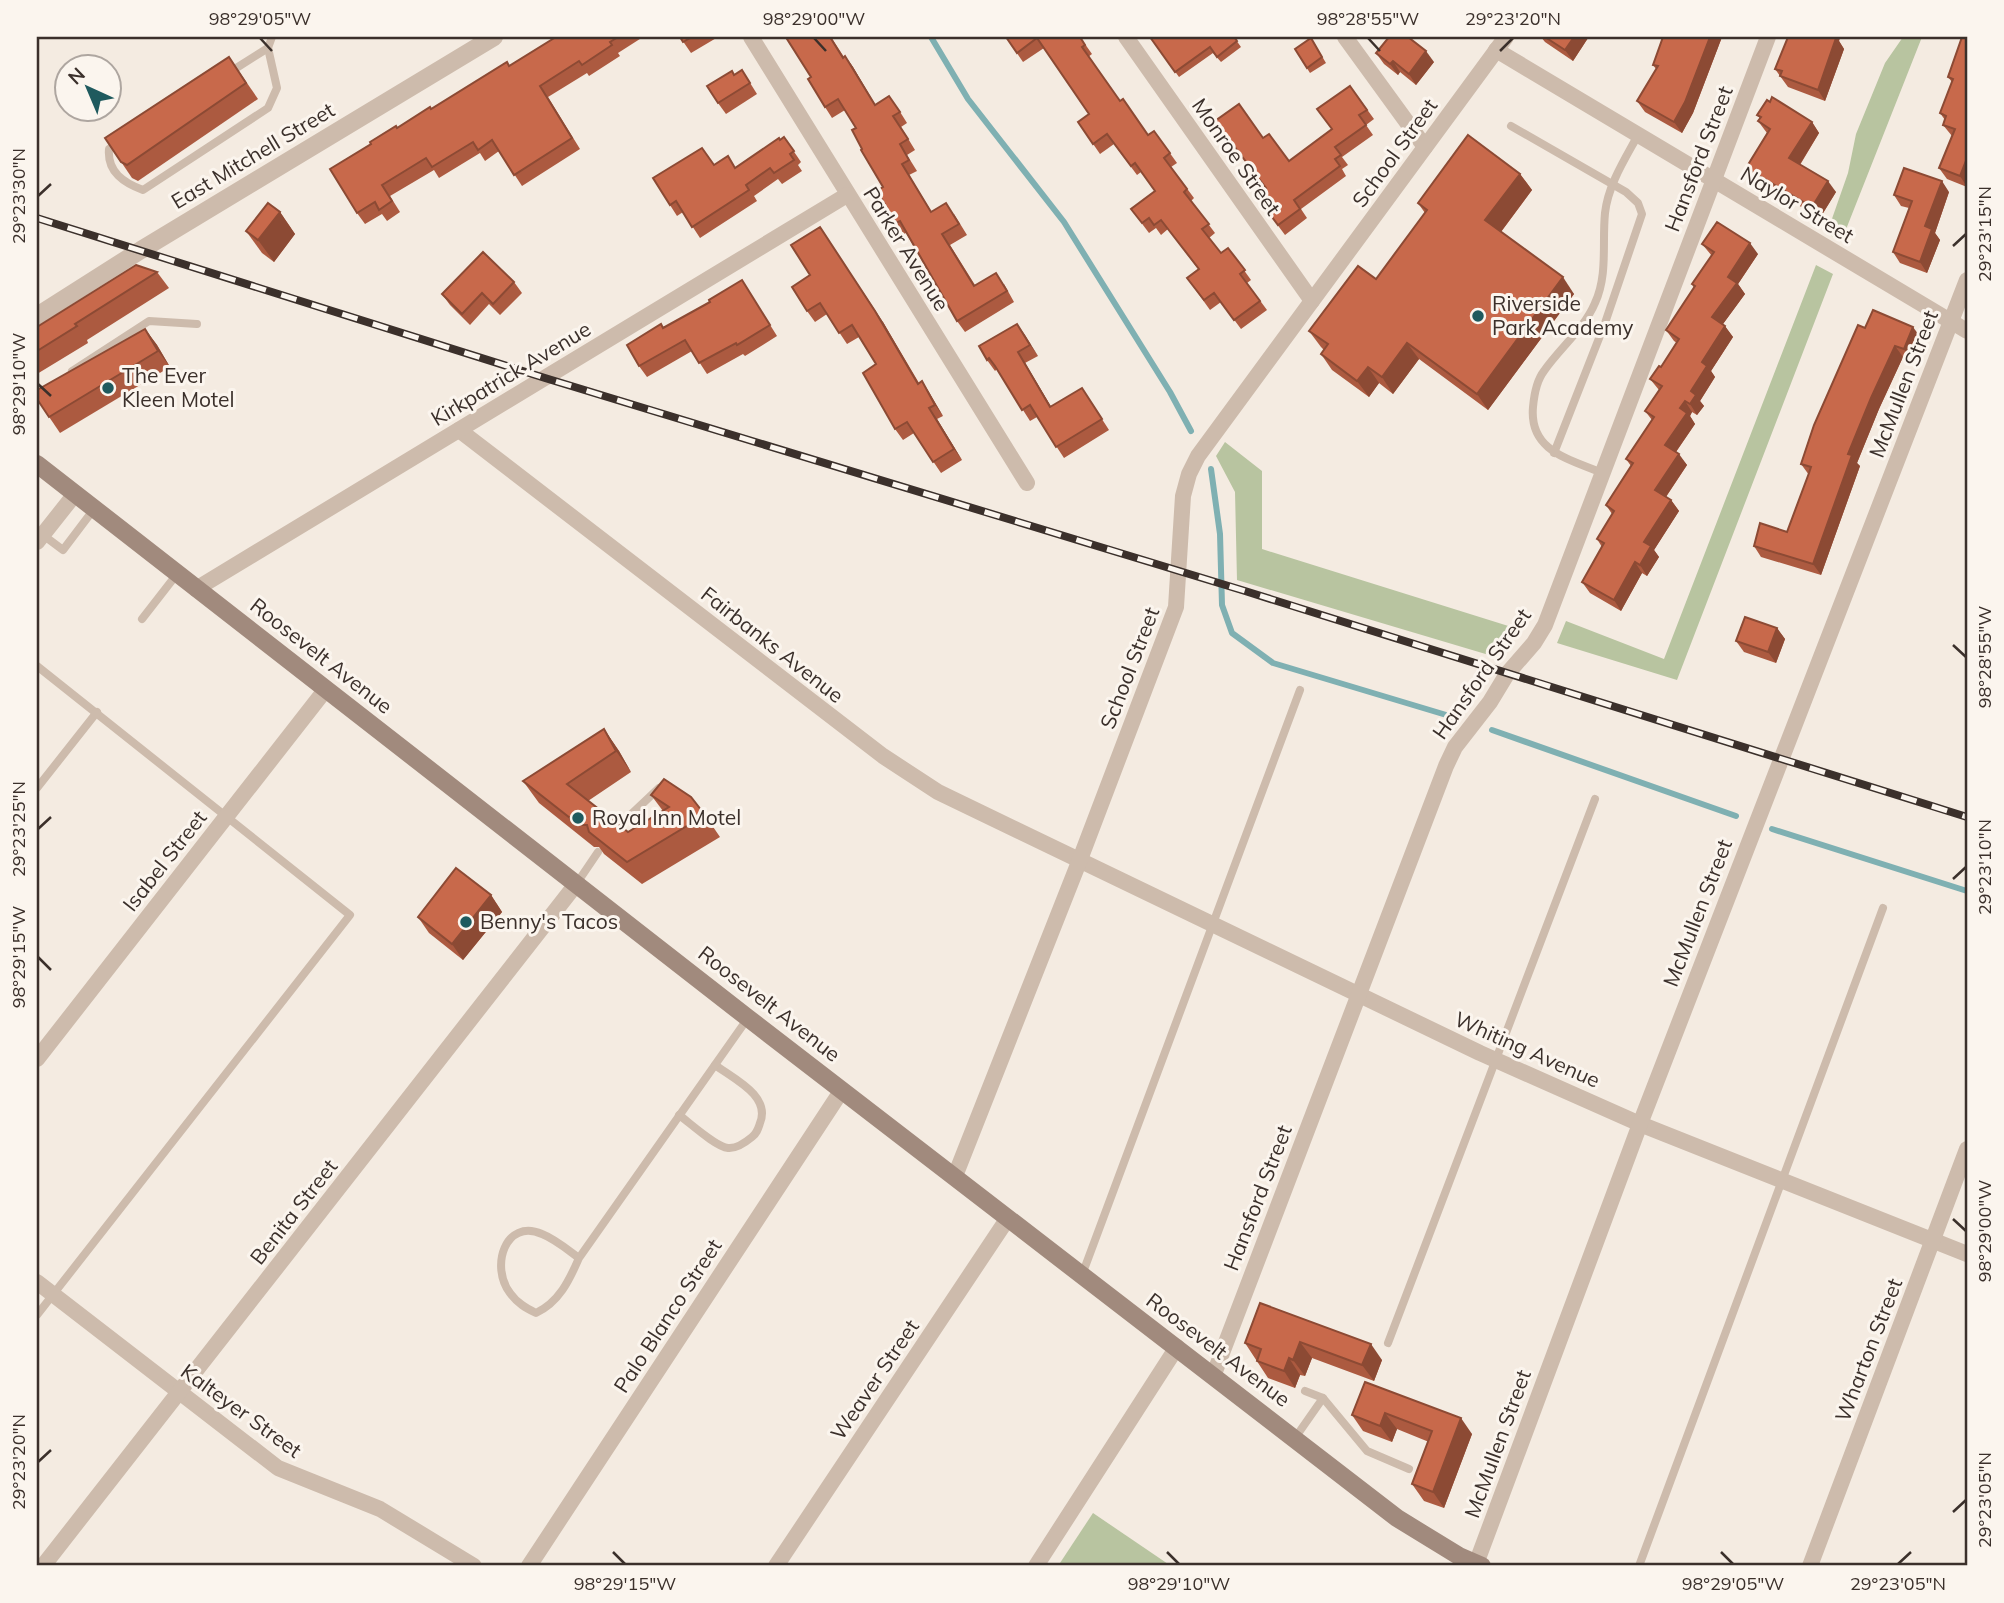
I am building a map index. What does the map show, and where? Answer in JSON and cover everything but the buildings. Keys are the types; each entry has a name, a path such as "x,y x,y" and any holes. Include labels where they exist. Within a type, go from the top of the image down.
{"main road":[{"name":"Roosevelt Avenue","path":"37,464 748,1018 1214,1374 1397,1518 1459,1556 1479,1565"}],"street":[{"name":"East Mitchell Street","path":"37,316 494,37"},
{"name":"Parker Avenue","path":"751,37 1027,483"},
{"name":"Monroe Street","path":"1126,37 1312,301"},
{"path":"1345,37 1425,147"},
{"name":"Hansford Street","path":"1214,1374 1446,766 1455,747 1545,625 1768,37"},
{"name":"School Street","path":"955,1177 1079,862 1175,607 1183,496 1189,474 1198,456 1501,43"},
{"name":"Naylor Street","path":"1501,43 1638,135 1967,331"},
{"name":"Kirkpatrick Avenue","path":"196,589 847,195"},
{"name":"McMullen Street","path":"1479,1565 1640,1124 1967,280"},
{"name":"Fairbanks Avenue","path":"459,430 883,756 938,792 1079,862"},
{"path":"40,538 75,494"},
{"name":"Isabel Street","path":"37,1059 326,689"},
{"name":"Whiting Avenue","path":"1079,862 1495,1060 1640,1124 1967,1254"},
{"name":"Benita Street","path":"43,1566 577,883"},
{"name":"Palo Blanco Street","path":"529,1566 842,1090"},
{"name":"Wharton Street","path":"1810,1566 1967,1149"},
{"name":"Weaver Street","path":"776,1566 1008,1218"},
{"name":"Kalteyer Street","path":"37,1282 278,1468 380,1509 474,1566"},
{"path":"1036,1566 1177,1347"}],"lane":[{"path":"132,134 109,149 108,160 123,182 143,190 268,107 277,88 268,48 272,37"},
{"path":"223,77 268,48"},
{"path":"1511,126 1614,183 1638,203 1642,214 1609,312 1554,453"},
{"path":"1602,474 1554,453 1536,436 1531,421 1533,401 1542,373 1578,330 1596,302 1604,263 1605,212 1614,183 1638,135"},
{"path":"59,379 149,321 197,324"},
{"path":"40,538 63,550 94,509"},
{"path":"142,619 177,574"},
{"path":"37,666 350,915 37,1315"},
{"path":"1083,1275 1300,690"},
{"path":"37,788 97,712"},
{"path":"623,822 667,782"},
{"path":"1388,1343 1595,799"},
{"path":"577,883 598,852"},
{"path":"1639,1566 1883,908"},
{"path":"579,1258 541,1233 526,1231 517,1234 505,1246 500,1259 509,1292 522,1306 536,1312 548,1307 560,1296 579,1258 748,1018"},
{"path":"679,1115 729,1149 742,1145 756,1134 762,1118 762,1104 752,1092 715,1065"},
{"path":"1305,1391 1323,1398 1367,1451 1409,1469"},
{"path":"1295,1438 1323,1398"}],"green space":[{"path":"1903,37 1922,37 1841,242 1827,233 1848,173 1856,134 1885,63"},
{"path":"1816,265 1833,274 1677,680 1557,643 1566,621 1664,659"},
{"path":"1225,442 1262,471 1262,549 1518,629 1499,658 1237,580 1235,492 1216,456"},
{"path":"1093,1513 1171,1566 1058,1566"}],"waterway":[{"path":"931,37 968,99 1064,222 1170,392 1191,431"},
{"path":"1211,469 1220,534 1222,605 1232,633 1273,663 1453,717"},
{"path":"1492,730 1736,816"},
{"path":"1772,829 1967,891"}],"railway":[{"path":"37,218 545,378 1245,591 1967,817"}],"place":[{"name":"Riverside Park Academy","path":"1478,316"},
{"name":"The Ever Kleen Motel","path":"108,388"},
{"name":"Royal Inn Motel","path":"578,818"},
{"name":"Benny's Tacos","path":"466,922"}]}
